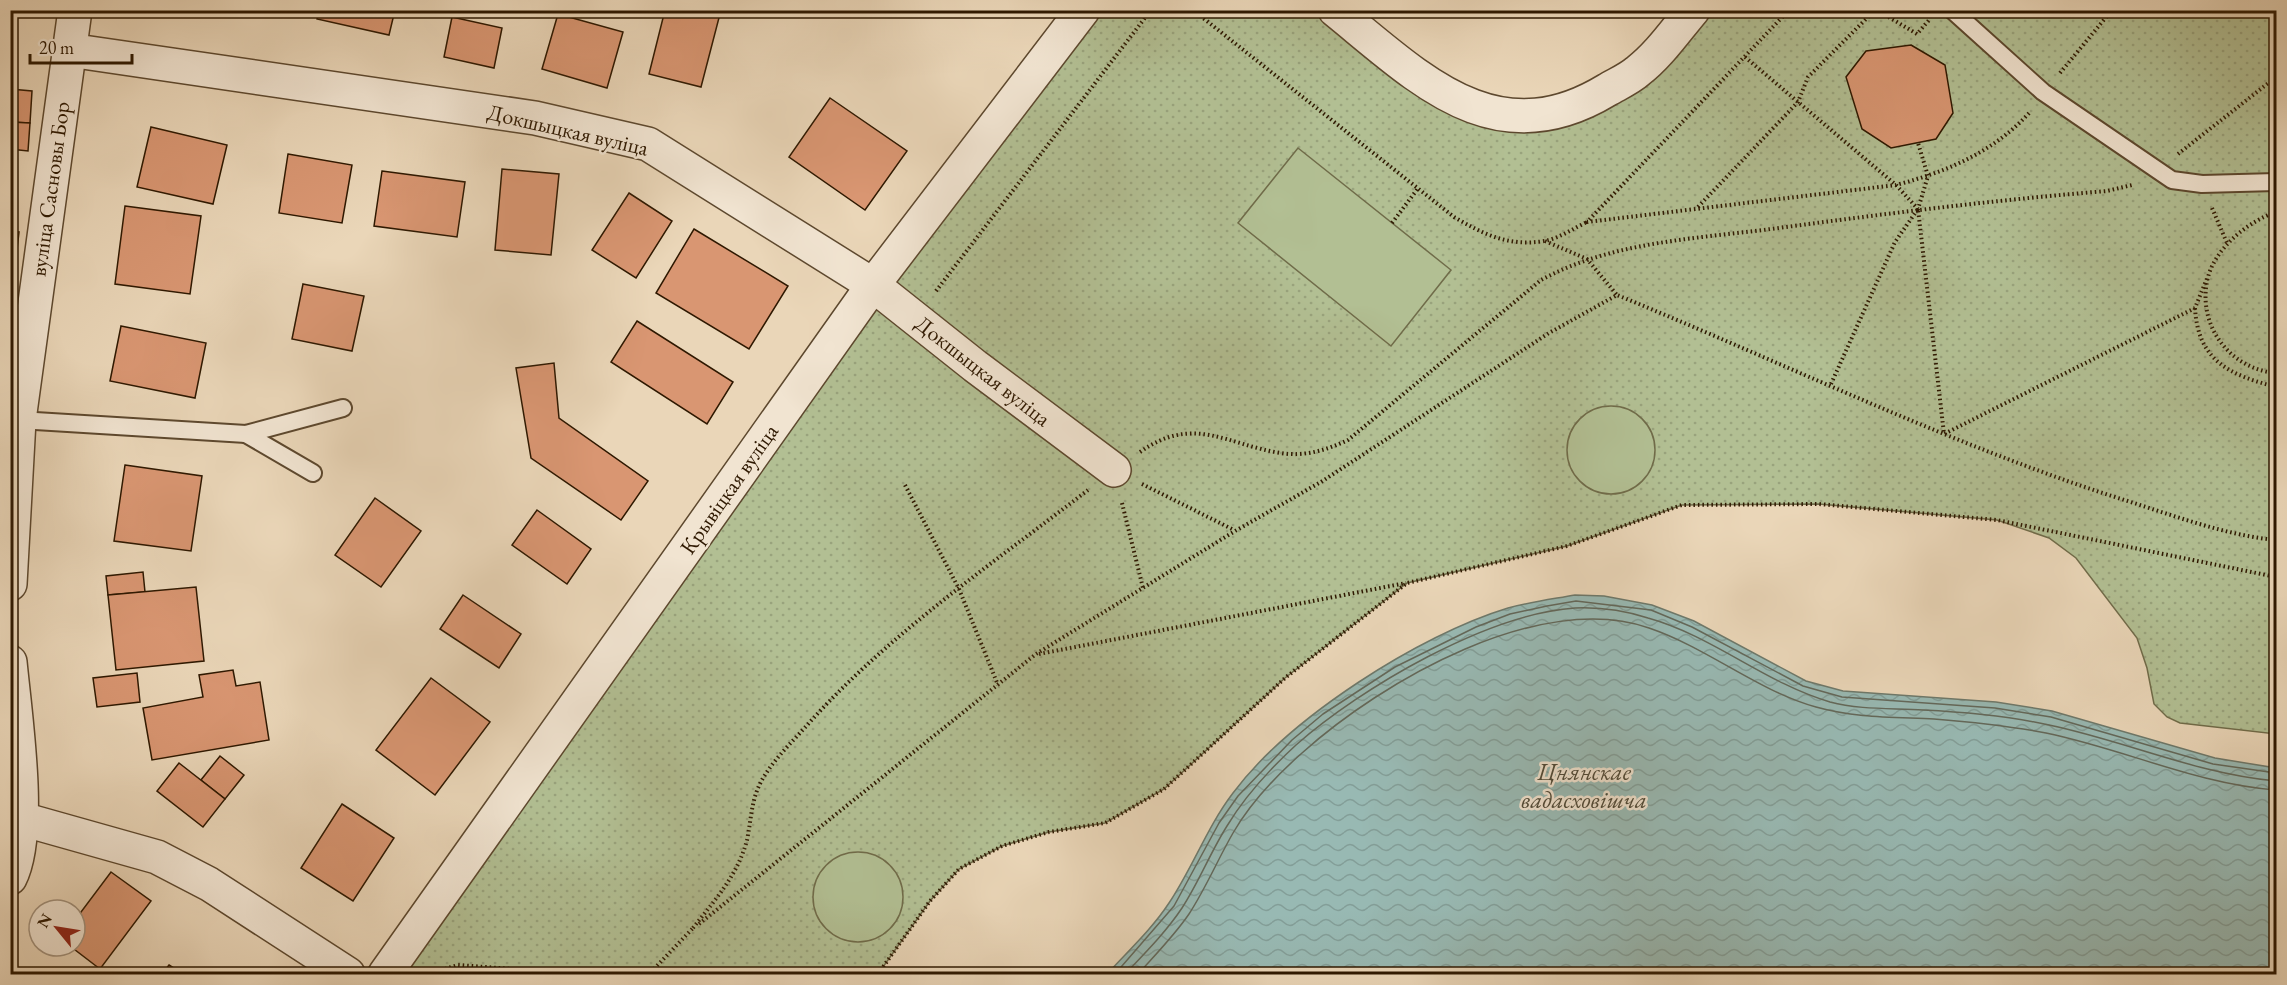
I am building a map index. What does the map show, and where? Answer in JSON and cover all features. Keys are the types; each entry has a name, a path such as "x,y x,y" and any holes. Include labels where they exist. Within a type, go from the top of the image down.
{"street":[{"name":"вуліца Сасновы Бор","path":"10,584 19,420 75,10"},
{"name":"Крывіцкая вуліца","path":"385,975 873,285 1083,10"},
{"path":"1335,10 1435,88 1460,102 1492,114 1524,115 1557,113 1589,101 1638,71 1693,10"},
{"name":"Докшыцкая вуліца","path":"69,50 535,118 648,144 873,285 975,366 1114,470"},
{"path":"10,662 22,819 16,867 10,878"},
{"path":"22,819 156,857 209,884 348,975"}],"lane":[{"path":"1952,10 2043,92 2172,180 2202,184 2277,182"},
{"path":"19,420 246,434 343,408"},
{"path":"246,434 313,473"}],"path":[{"path":"915,318 1151,10"},
{"path":"1193,10 1454,217 1482,234 1505,242 1545,242 1587,260 1617,295 1831,384 1944,434 2086,488 2206,526 2275,541"},
{"path":"1587,222 1789,10"},
{"path":"1698,207 1798,102 1808,77 1875,10"},
{"path":"1545,242 1587,222 1896,185 1928,176 1987,149 2020,122 2112,10"},
{"path":"1745,57 1896,185 1918,209 1944,434"},
{"path":"649,975 693,928 731,878 747,839 754,795 778,758 824,707 881,651 1114,470 1148,447 1190,433 1214,434 1282,454 1305,454 1327,450 1348,440 1541,280 1587,260 1650,244 1918,209 2107,191 2130,186 2158,171 2277,77"},
{"path":"1831,384 1895,242 1918,209 1928,176 1918,143"},
{"path":"2202,184 2227,243"},
{"path":"1392,223 1419,187"},
{"path":"2277,212 2227,243 2208,276 2194,308 2200,336 2209,354 2224,369 2241,377 2277,387"},
{"path":"2208,276 2205,302 2210,326 2223,346 2241,362 2263,372 2277,373"},
{"path":"693,928 1036,654 1235,531 1321,482 1549,333 1617,295"},
{"path":"1944,434 2194,308"},
{"path":"1114,470 1235,531"},
{"path":"1114,470 1143,588"},
{"path":"905,485 959,589 998,685"},
{"path":"1036,654 1407,583 1567,546 1682,505 1819,504 1997,520 2277,577"},
{"path":"878,975 930,901 959,869 1002,846 1049,832 1105,823 1164,789 1285,678 1407,583"},
{"path":"426,975 458,965 581,975"},
{"path":"597,975 654,969"}],"green space":[{"path":"1083,11 1335,11 1427,84 1557,113 1693,11 2276,11 2276,734 2180,723 2167,717 2154,704 2147,668 2137,638 2076,558 2049,538 1997,520 1819,504 1682,505 1567,546 1407,583 1285,678 1164,789 1105,823 1049,832 1002,846 959,869 930,901 878,974 385,974"},
{"path":"1298,148 1451,270 1391,346 1238,223"},
{"path":"1602,406 1620,406 1636,413 1648,425 1655,441 1655,459 1648,475 1636,487 1620,494 1602,494 1586,487 1574,475 1567,459 1567,441 1574,425 1586,413"},
{"path":"858,852 883,860 895,872 903,897 895,922 883,934 858,942 833,934 821,922 813,897 821,872 833,860"}],"water":[{"name":"Цнянскае вадасховішча","path":"1575,595 1604,596 1652,605 1694,621 1806,681 1843,691 1996,702 2052,711 2215,758 2276,768 2276,974 1107,974 1147,931 1169,903 1215,819 1233,793 1257,765 1287,736 1358,682 1435,638 1508,608"}],"building":[{"path":"319,10 395,10 389,35 317,19"},
{"path":"665,10 721,10 701,87 649,74"},
{"path":"558,14 623,32 607,88 542,69"},
{"path":"452,17 502,28 494,68 444,57"},
{"path":"1911,45 1945,65 1953,113 1936,139 1891,148 1862,129 1846,77 1866,51"},
{"path":"10,89 32,91 30,123 10,122"},
{"path":"830,98 907,151 865,210 789,157"},
{"path":"10,122 30,123 28,151 10,149"},
{"path":"151,127 227,145 213,204 137,187"},
{"path":"288,154 352,165 342,223 279,213"},
{"path":"502,169 559,174 551,255 495,250"},
{"path":"382,171 465,182 457,237 374,226"},
{"path":"629,193 672,221 636,278 592,250"},
{"path":"125,206 201,216 190,294 115,284"},
{"path":"694,229 788,286 749,349 656,293"},
{"path":"10,231 19,232 16,258 10,258"},
{"path":"10,258 16,258 15,278 10,278"},
{"path":"303,284 364,296 352,351 292,339"},
{"path":"637,321 733,382 707,424 611,362"},
{"path":"121,326 206,343 195,398 110,381"},
{"path":"554,363 559,418 648,481 621,520 531,458 516,368"},
{"path":"125,465 202,476 191,551 114,541"},
{"path":"375,498 421,531 381,587 335,555"},
{"path":"537,510 591,549 567,584 512,545"},
{"path":"143,572 145,592 108,595 106,576"},
{"path":"196,587 204,661 116,670 108,595"},
{"path":"463,595 521,634 499,668 440,629"},
{"path":"233,670 236,686 260,682 269,740 152,760 143,708 203,697 199,675"},
{"path":"137,673 140,702 97,707 93,678"},
{"path":"431,678 490,722 435,795 376,750"},
{"path":"220,756 244,775 225,799 201,780"},
{"path":"179,763 225,799 203,827 157,791"},
{"path":"342,804 394,838 353,901 301,868"},
{"path":"111,872 151,901 100,969 86,958 87,904"},
{"path":"169,965 183,974 162,974"}]}
